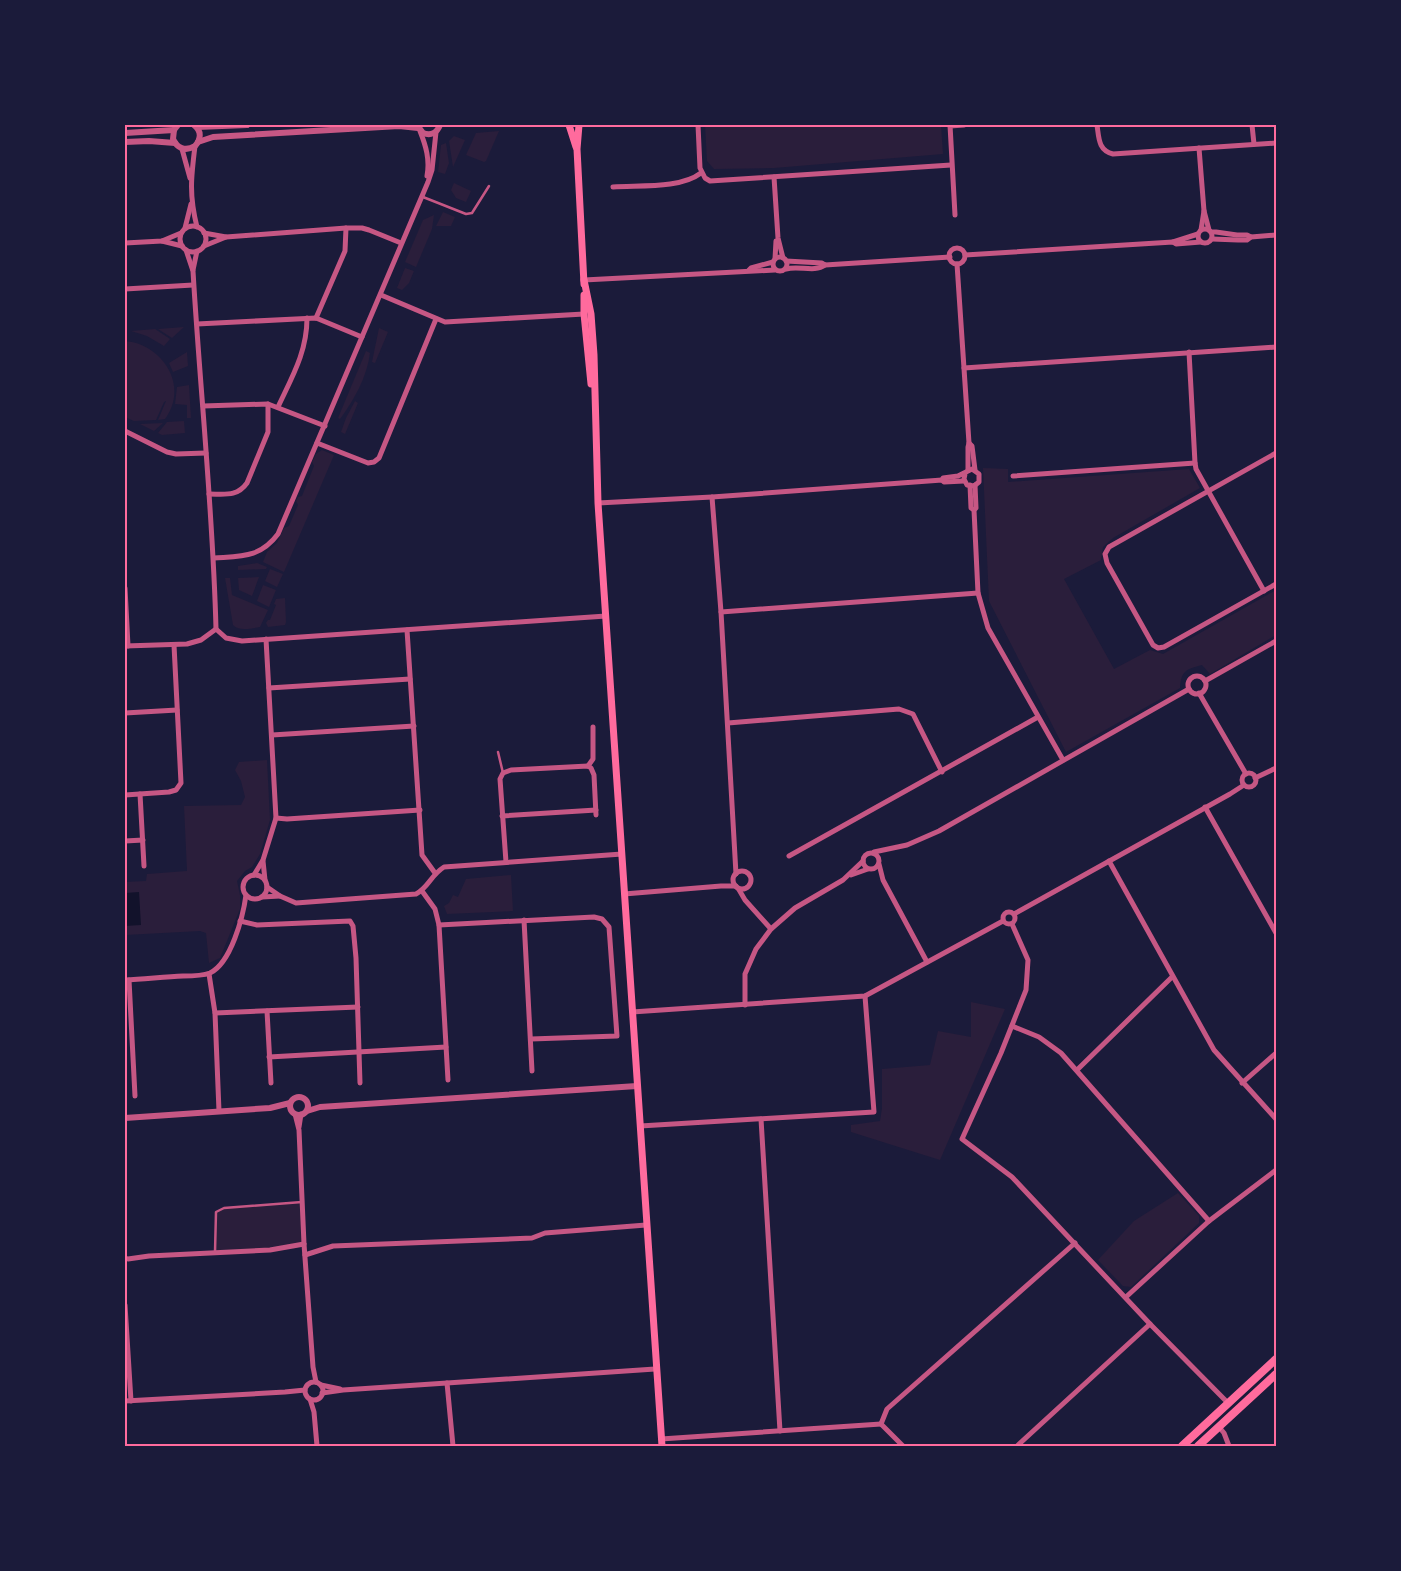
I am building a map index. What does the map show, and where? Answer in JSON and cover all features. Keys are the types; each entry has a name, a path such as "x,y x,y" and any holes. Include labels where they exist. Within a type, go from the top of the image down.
{"highway":[{"path":"1182,1446 1276,1359"},
{"path":"1198,1446 1276,1374"},
{"path":"1228,1403 1236,1411"},
{"path":"1211,1419 1219,1427"}],"main road":[{"path":"568,125 577,149"},
{"path":"579,125 577,149 584,314 595,427"},
{"path":"584,280 591,314 594,355 598,503 661,1442"}],"street":[{"path":"182,149 191,149 196,144 200,137 196,126 247,125"},
{"path":"698,125 701,173 710,181 951,165"},
{"path":"955,215 950,126 964,125"},
{"path":"1097,125 1100,143 1107,152 1113,154 1276,143"},
{"path":"1252,125 1254,144"},
{"path":"196,144 213,137 398,126 418,128 426,134 440,127"},
{"path":"125,133 176,127 173,134 175,143"},
{"path":"214,558 250,556 271,543 278,534 432,170 440,127"},
{"path":"418,128 425,144 428,161 422,194"},
{"path":"125,142 175,143 182,149 190,181 191,204 196,226 204,233 226,237 346,228 369,230 401,243"},
{"path":"190,181 196,144"},
{"path":"1173,242 1176,244 1207,243 1211,234 1204,211 1199,148"},
{"path":"612,187 675,183 693,179 701,173"},
{"path":"774,177 778,238 773,266 776,270"},
{"path":"191,204 180,242 186,250 192,271 214,558 216,629 226,638 242,641 606,616"},
{"path":"1201,242 1200,232 1204,211"},
{"path":"162,241 183,231 188,226 196,226"},
{"path":"316,318 345,251 346,228"},
{"path":"965,255 1173,242 1200,232 1211,234 1216,232 1237,235 1247,234 1251,237 1276,235"},
{"path":"203,246 206,240 204,233"},
{"path":"192,271 197,251 203,246 226,237"},
{"path":"778,238 785,259 786,269"},
{"path":"125,243 162,241 182,246"},
{"path":"957,264 952,262 951,252 955,249 963,251 965,255"},
{"path":"186,250 197,251"},
{"path":"957,264 964,260 965,255"},
{"path":"749,270 774,261 778,257 825,265 950,257"},
{"path":"957,264 970,443 975,470 980,476 979,482 973,485"},
{"path":"584,280 749,270 751,272 776,270 780,272 794,267 803,269 821,268 825,265"},
{"path":"125,289 193,285"},
{"path":"381,294 445,322 584,314"},
{"path":"278,407 304,349 308,318"},
{"path":"196,324 316,318 362,337"},
{"path":"318,443 368,463 374,462 378,458 436,319"},
{"path":"964,368 1276,347"},
{"path":"1189,352 1195,463 1208,491 1264,591"},
{"path":"203,406 268,404 325,426"},
{"path":"209,494 237,493 247,483 268,432 268,404"},
{"path":"125,432 167,452 176,454 206,453"},
{"path":"964,481 970,443"},
{"path":"1276,453 1109,547 1105,554 1107,563 1153,645 1158,648 1164,647 1276,584"},
{"path":"1013,476 1195,463"},
{"path":"942,480 975,470"},
{"path":"598,503 942,480 944,482 964,481 973,485"},
{"path":"973,485 976,508 974,510 978,593 988,628 1063,760"},
{"path":"712,496 728,723 736,862 735,876 737,888 745,900 771,928"},
{"path":"125,588 127,646 187,644 201,640 216,629"},
{"path":"721,612 978,593"},
{"path":"407,630 422,855 434,873"},
{"path":"135,1096 127,980 209,974 218,967 226,958 240,921 246,895 243,887 244,883 246,879 254,875 263,860 276,818 266,639"},
{"path":"1205,682 1276,641"},
{"path":"125,795 169,792 179,788 181,783 174,645"},
{"path":"1194,676 1199,676 1205,682 1204,690 1199,693 1194,693 1189,689 1188,682 1194,676"},
{"path":"269,688 410,679"},
{"path":"848,876 863,861 866,854 907,845 939,831 1189,689"},
{"path":"1199,693 1246,774"},
{"path":"728,723 899,709 912,714 942,772"},
{"path":"125,713 177,710"},
{"path":"789,856 1038,718"},
{"path":"272,735 414,726"},
{"path":"588,766 593,759 594,752 593,727"},
{"path":"502,816 596,812 594,774 588,766 512,770 503,773 500,779 502,816 506,862"},
{"path":"1255,778 1276,768"},
{"path":"1246,774 1252,774 1255,778"},
{"path":"1244,785 1242,779 1246,774"},
{"path":"1244,785 1252,786 1256,781 1255,778"},
{"path":"1004,921 1005,913 1010,912 1014,914 1244,785"},
{"path":"140,794 144,866"},
{"path":"1205,807 1276,933"},
{"path":"276,818 287,819 420,810"},
{"path":"125,841 143,840"},
{"path":"745,1005 745,974 756,949 771,928 795,908 848,876 876,868 891,849"},
{"path":"874,852 878,856 883,880 927,962"},
{"path":"267,887 280,896 296,902 416,894 422,891 434,873 444,867 622,854"},
{"path":"262,897 267,887 263,860"},
{"path":"863,861 864,866 883,880"},
{"path":"1108,861 1214,1050 1276,1119"},
{"path":"736,862 743,872 750,876 751,881 745,900"},
{"path":"721,886 743,872"},
{"path":"254,875 260,876 265,880"},
{"path":"624,894 721,886 744,889 749,886"},
{"path":"422,891 435,909 439,925 448,1080"},
{"path":"246,895 256,899"},
{"path":"244,908 262,897 280,896"},
{"path":"1012,924 1015,919 1014,914"},
{"path":"439,925 594,917 602,919 609,927 617,1036 531,1039"},
{"path":"524,920 532,1071"},
{"path":"240,921 257,925 350,921 354,930 360,1083"},
{"path":"632,1012 865,996 1004,921"},
{"path":"1004,921 1007,924 1012,924"},
{"path":"1012,924 1028,960 1026,990 1001,1053 962,1139 1012,1176 1150,1324 1228,1403"},
{"path":"209,974 215,1013 219,1111"},
{"path":"1077,1070 1172,977"},
{"path":"640,1126 874,1112 865,996"},
{"path":"215,1013 358,1007"},
{"path":"267,1011 271,1083"},
{"path":"1012,1026 1038,1037 1060,1053 1209,1221"},
{"path":"269,1057 446,1047"},
{"path":"1242,1083 1276,1053"},
{"path":"127,1064 133,1063"},
{"path":"270,1108 299,1113 320,1107 637,1086"},
{"path":"125,1118 270,1108 290,1103 298,1097 320,1107"},
{"path":"299,1113 308,1104 306,1100"},
{"path":"290,1103 299,1113 304,1244 313,1367 320,1396 314,1412"},
{"path":"761,1119 780,1430"},
{"path":"1126,1297 1209,1221 1276,1170"},
{"path":"305,1255 333,1246 532,1238 545,1233 646,1225"},
{"path":"881,1424 886,1409 1075,1243"},
{"path":"125,1258 270,1250 304,1244"},
{"path":"125,1305 128,1401 285,1392 320,1396 343,1390 655,1369"},
{"path":"1017,1446 1150,1324"},
{"path":"313,1367 307,1395 314,1412 317,1446"},
{"path":"447,1383 452,1446"},
{"path":"308,1384 318,1384 343,1390"},
{"path":"661,1442 780,1430 881,1424 903,1446"},
{"path":"1219,1427 1224,1433 1229,1446"}],"lane":[{"path":"422,194 466,214 472,213 489,186"},
{"path":"498,752 503,773"},
{"path":"215,1252 216,1212 224,1208 302,1202"}],"shaded area":[{"path":"705,125 941,125 943,154 774,168 714,169 707,161"},
{"path":"499,131 486,161 484,162 466,155 476,133"},
{"path":"454,136 465,140 453,167 449,141"},
{"path":"446,143 449,163 445,174 438,172 441,145"},
{"path":"454,183 471,191 466,202 456,198 451,190"},
{"path":"443,212 455,217 451,226 436,226"},
{"path":"434,215 432,229 416,267 405,262 423,220"},
{"path":"405,268 414,271 409,283 402,290 397,288"},
{"path":"184,327 172,338 158,329"},
{"path":"379,328 388,332 375,363 372,362"},
{"path":"155,329 170,339 164,346 147,336 131,331"},
{"path":"125,341 138,344 150,350 161,358 168,369 173,381 174,393 172,406 165,419 158,420 166,401 156,420 134,421 125,417"},
{"path":"366,351 370,353 363,379 355,396 340,419 338,418"},
{"path":"187,352 188,366 173,372 169,363"},
{"path":"189,385 191,418 187,418 187,405 175,404 177,387"},
{"path":"355,401 358,403 345,434 341,432"},
{"path":"184,421 185,433 162,435 158,433 167,422"},
{"path":"163,423 154,431 140,424"},
{"path":"322,450 334,455 284,572 263,562 267,552 277,543 284,528 289,526 298,505 296,501 298,497 302,496 314,466 312,462 316,454"},
{"path":"983,468 1008,469 1008,482 1189,469 1200,488 1113,538 1103,547 1101,560 1064,579 1114,669 1150,650 1163,654 1276,590 1276,635 1210,674 1202,665 1188,670 1183,674 1180,688 1066,752 989,601"},
{"path":"257,563 267,567 266,569 238,570 238,566"},
{"path":"270,569 283,574 277,587 265,581"},
{"path":"259,577 252,596 239,590 238,578"},
{"path":"225,578 230,578 232,595 268,610 260,627 243,629 233,625"},
{"path":"263,585 276,590 269,607 257,601"},
{"path":"285,598 285,625 268,627 266,623 270,620 276,605 274,604 276,599"},
{"path":"267,760 270,820 260,854 252,867 245,871 237,881 240,909 220,958 209,963 206,933 200,931 125,935 125,882 146,881 147,874 187,871 184,806 241,805 245,797 241,781 235,770 239,762"},
{"path":"511,875 513,911 447,914 444,906 449,903 453,895 458,897 466,879"},
{"path":"139,892 141,925 125,926 125,893"},
{"path":"971,1002 1005,1009 940,1160 851,1132 851,1125 880,1121 882,1069 930,1065 938,1031 971,1037"},
{"path":"1178,1193 1199,1216 1199,1223 1131,1287 1123,1286 1098,1260 1134,1221"},
{"path":"302,1202 304,1244 270,1250 215,1252 216,1212 224,1208"}]}
